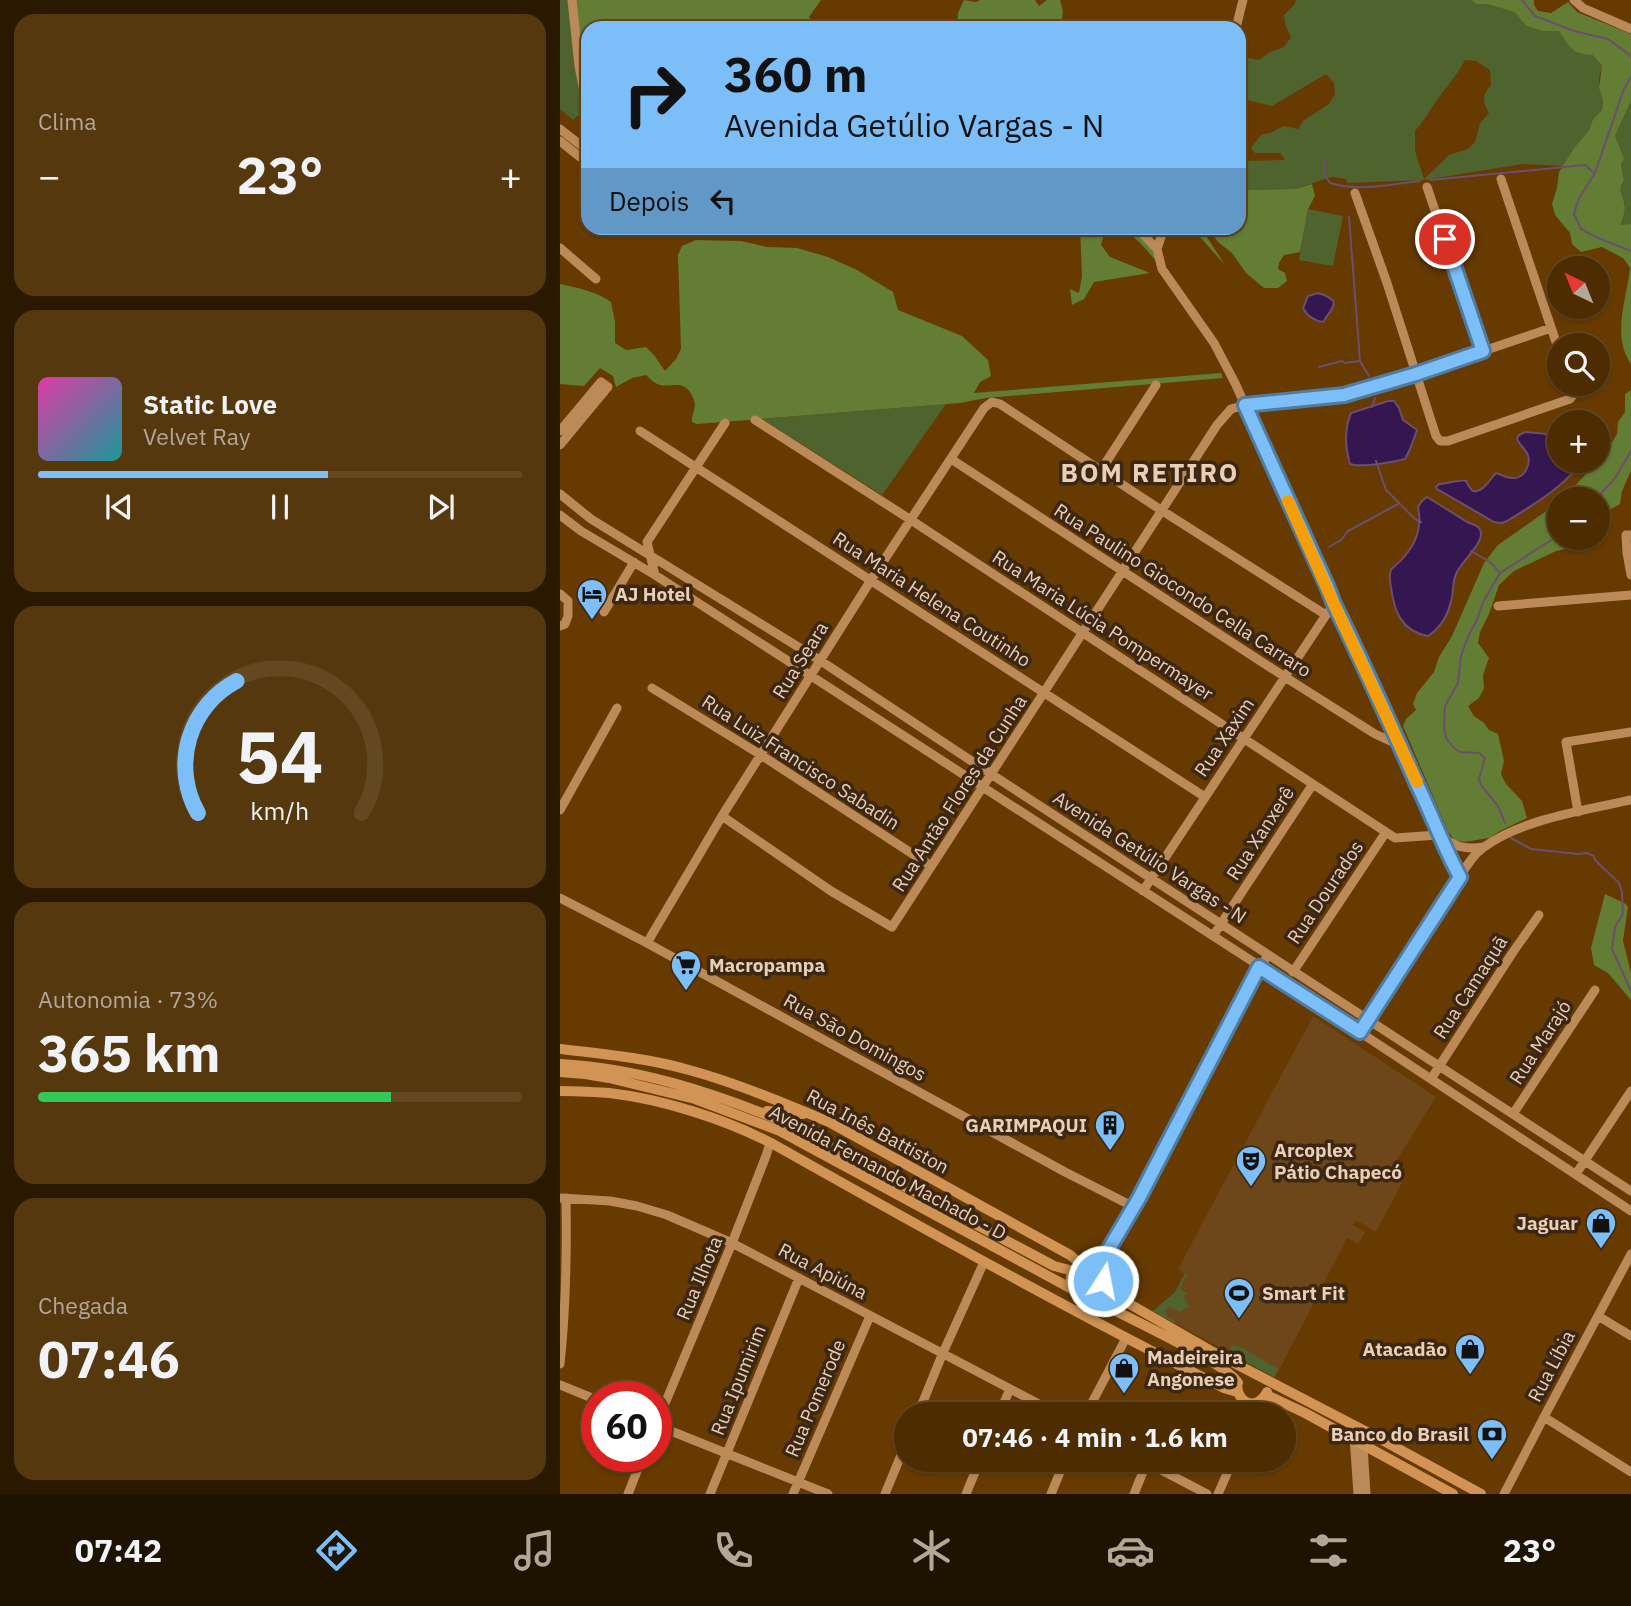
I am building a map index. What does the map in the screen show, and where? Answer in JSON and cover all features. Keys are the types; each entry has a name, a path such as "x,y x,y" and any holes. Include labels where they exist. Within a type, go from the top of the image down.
{"main road":[{"name":"Rua Inês Battiston","path":"560,1049 619,1055 687,1069 813,1115 1070,1255 1078,1268"},
{"name":"Avenida Fernando Machado - D","path":"560,1064 641,1075 756,1110 782,1121 1054,1266 1078,1268"},
{"name":"Avenida Fernando Machado - D","path":"560,1072 609,1078 695,1099 779,1131 1072,1289"},
{"path":"560,1091 609,1093 646,1099 744,1130 1126,1338 1224,1388 1237,1387"},
{"path":"756,1110 813,1115"},
{"path":"771,1143 790,1145 834,1165 849,1168"},
{"path":"1087,1297 1096,1294 1102,1286 1102,1276 1097,1269 1087,1265 1078,1268 1070,1280 1072,1289 1078,1295 1087,1297 1229,1373 1235,1378 1241,1398 1247,1402"},
{"path":"1102,1286 1251,1373 1481,1494"},
{"path":"1237,1387 1243,1376 1251,1373"},
{"path":"1260,1402 1268,1389 1266,1380"},
{"path":"1265,1397 1305,1413 1453,1494"},
{"path":"1426,1478 1432,1467"}],"street":[{"path":"572,0 581,76"},
{"path":"1238,21 1243,0"},
{"path":"1574,0 1583,8 1630,27"},
{"path":"561,133 581,147"},
{"path":"1501,179 1553,333"},
{"path":"1427,187 1483,351"},
{"path":"1355,193 1440,441 1448,441 1572,396"},
{"path":"1144,235 1157,249"},
{"path":"1162,235 1157,249 1161,269 1214,343 1245,405 1438,835 1460,877"},
{"path":"560,248 596,279"},
{"path":"1245,405 1344,395 1416,374 1551,328"},
{"path":"560,432 601,382 608,387 560,445"},
{"path":"1156,385 1101,470 1326,615"},
{"name":"Rua Seara","path":"647,943 722,816 871,580 984,408 992,402 1000,404 1101,470"},
{"name":"Rua Antão Flores da Cunha","path":"722,816 831,891 892,927 1217,425 1231,408 1245,405"},
{"name":"Rua Maria Lúcia Pompermayer","path":"755,420 1395,838 1438,835"},
{"path":"655,575 647,542 724,424"},
{"name":"Rua Maria Helena Coutinho","path":"640,430 1205,797"},
{"name":"Rua Paulino Giocondo Cella Carraro","path":"951,459 1285,677 1375,734 1399,745"},
{"name":"Avenida Getúlio Vargas - N","path":"560,494 591,519 821,660 1293,972 1631,1191"},
{"name":"Avenida Getúlio Vargas - N","path":"560,515 1324,1008 1631,1211"},
{"path":"1628,535 1627,553 1631,575"},
{"path":"604,612 634,562"},
{"path":"560,594 568,600 568,616 565,624 560,626"},
{"path":"1499,606 1631,595"},
{"name":"Rua Xaxim","path":"1143,891 1334,604"},
{"name":"Rua Luiz Francisco Sabadin","path":"652,688 761,755 931,866"},
{"path":"560,810 617,708"},
{"path":"1578,812 1566,742 1631,732"},
{"name":"Rua Xanxerê","path":"1213,936 1313,784"},
{"path":"1438,835 1454,845 1468,849 1483,847 1524,825 1631,800"},
{"name":"Rua Dourados","path":"1293,972 1386,832"},
{"path":"1360,1032 1468,864 1483,847"},
{"name":"Rua São Domingos","path":"560,898 1134,1207"},
{"name":"Rua Camaquã","path":"1431,1079 1539,915"},
{"path":"1097,1269 1134,1207 1259,967 1268,955"},
{"name":"Rua Marajó","path":"1513,1114 1595,990"},
{"path":"1324,1008 1332,1003 1351,1009"},
{"path":"1576,1174 1631,1091"},
{"name":"Rua Ilhota","path":"672,1387 771,1143"},
{"path":"560,1364 567,1270 563,1198"},
{"name":"Rua Apiúna","path":"563,1198 610,1201 667,1215 732,1244 1035,1402"},
{"name":"Rua Líbia","path":"1504,1494 1631,1254"},
{"path":"923,1402 984,1262"},
{"name":"Rua Ipumirim","path":"710,1494 799,1279"},
{"name":"Rua Pomerode","path":"793,1494 870,1316"},
{"path":"1598,1316 1631,1336"},
{"path":"1092,1402 1126,1338"},
{"path":"560,1385 581,1394"},
{"path":"1004,1402 1010,1389"},
{"path":"1544,1416 1631,1472"},
{"path":"672,1431 828,1494"},
{"path":"1358,1494 1361,1483 1358,1442 1364,1431"},
{"path":"628,1494 637,1472"},
{"path":"885,1494 894,1472"},
{"path":"966,1494 975,1472"},
{"path":"1051,1494 1060,1472"},
{"path":"1134,1494 1141,1472"},
{"path":"1165,1472 1207,1494"},
{"path":"1218,1494 1228,1472"},
{"path":"1361,1483 1366,1494"}],"shaded area":[{"path":"1318,293 1330,298 1334,304 1323,322 1311,318 1303,308 1308,296"},
{"path":"1394,401 1403,420 1417,430 1405,459 1369,465 1350,464 1346,438 1351,413"},
{"path":"1525,432 1547,434 1547,473 1572,473 1558,487 1547,487 1547,495 1539,501 1502,523 1494,522 1437,489 1439,484 1466,481 1473,491 1476,491 1483,488 1496,473 1510,478 1521,476 1529,461 1517,439"},
{"path":"1427,497 1477,526 1481,533 1478,543 1456,574 1446,616 1428,636 1411,630 1400,619 1390,583 1391,570 1408,553 1415,541 1419,521 1418,507"},
{"path":"1313,1016 1436,1097 1391,1170 1404,1179 1376,1232 1356,1220 1353,1225 1365,1232 1358,1244 1347,1238 1275,1378 1153,1311 1177,1289 1185,1274 1178,1269"}],"green space":[{"path":"560,0 572,0 581,65 581,113 573,120 560,109"},
{"path":"572,0 821,0 809,17 811,21 581,21 581,66"},
{"path":"964,0 1035,0 1039,6 1047,0 1060,0 1063,11 1062,21 957,21"},
{"path":"1296,0 1471,0 1476,4 1487,4 1514,12 1528,26 1542,31 1560,31 1568,45 1593,54 1602,67 1599,88 1603,101 1602,110 1593,119 1589,130 1563,166 1523,164 1424,180 1347,183 1346,179 1331,177 1295,189 1246,190 1246,161 1285,160 1280,153 1255,153 1251,148 1261,135 1284,126 1298,129 1303,121 1329,104 1335,94 1334,83 1326,74 1272,106 1246,100 1246,57 1259,60 1284,47 1291,37 1284,15","holes":["1465,60 1476,61 1490,70 1491,85 1484,99 1489,113 1480,123 1475,142 1468,149 1449,155 1424,179 1415,151 1415,131"]},
{"path":"1471,0 1534,0 1538,11 1551,13 1568,2 1577,12 1631,34 1631,101 1615,136 1624,158 1621,165 1624,180 1620,191 1625,208 1620,225 1631,224 1631,364 1625,353 1621,329 1630,268 1623,258 1602,247 1581,252 1572,244 1570,233 1555,215 1552,204 1559,172 1589,130 1593,119 1602,110 1603,101 1599,88 1602,66 1593,55 1572,49 1559,31 1542,31 1527,26 1514,12 1487,4 1476,4"},
{"path":"1631,101 1631,224 1620,226 1625,203 1619,194 1624,180 1621,165 1624,158 1615,136"},
{"path":"1312,184 1315,196 1308,209 1300,252 1284,255 1279,263 1278,269 1285,273 1287,281 1278,288 1264,288 1246,273 1232,253 1213,235 1246,235 1246,190 1295,189"},
{"path":"1308,209 1343,216 1333,266 1299,260"},
{"path":"1080,235 1104,235 1101,245 1110,257 1150,273 1094,282 1084,299 1072,305 1070,289 1079,293 1082,276"},
{"path":"1130,235 1147,237 1162,269 1147,251"},
{"path":"1198,235 1206,235 1225,265"},
{"path":"696,240 741,241 767,247 797,248 828,257 857,270 893,292 898,310 962,336 988,360 991,376 980,382 974,393 1221,373 1223,378 697,424 692,422 695,403 687,388 660,385 646,375 632,378 616,387 613,376 600,368 584,386 560,384 560,284 593,293 611,302 615,343 626,350 646,347 665,371 681,349 678,255 682,246"},
{"path":"1631,390 1631,471 1622,491 1620,504 1610,510 1610,487 1574,487 1587,473 1610,473 1610,445 1617,434 1618,422 1625,412 1625,394"},
{"path":"946,404 882,495 762,419"},
{"path":"1547,510 1547,550 1561,550 1514,571 1499,585 1478,643 1489,658 1483,675 1484,688 1479,698 1468,706 1489,730 1498,734 1504,761 1501,774 1506,784 1522,801 1527,818 1489,838 1464,842 1454,840 1448,831 1403,726 1416,710 1413,704 1417,693 1434,672 1484,563 1498,545"},
{"path":"1605,894 1628,907 1623,941 1631,973 1631,1000 1608,973 1594,965 1591,948"},
{"path":"1185,1273 1187,1275 1180,1289 1188,1294 1184,1297 1189,1307 1179,1312 1169,1307 1165,1311 1167,1316 1176,1321 1174,1323 1153,1311 1175,1292"},
{"path":"1233,1345 1278,1369 1274,1377 1235,1356 1230,1348"}],"waterway":[{"path":"1522,0 1535,16 1574,31 1608,39 1631,56"},
{"path":"1631,77 1624,89 1595,173 1579,198 1574,214 1581,229 1631,251"},
{"path":"1325,160 1324,174 1330,183 1341,186 1375,186 1420,181"},
{"path":"1430,180 1585,165 1593,172"},
{"path":"1349,217 1360,361 1369,376"},
{"path":"1319,367 1342,361 1359,361"},
{"path":"1372,407 1375,398"},
{"path":"1607,487 1631,451"},
{"path":"1376,461 1386,490 1421,522"},
{"path":"1329,547 1341,540 1348,531 1398,504"},
{"path":"1505,823 1498,806 1479,779 1485,758 1479,753 1460,752 1446,738 1445,706 1458,683 1461,656 1469,634 1500,573 1547,543"},
{"path":"1471,551 1490,562 1500,573"},
{"path":"1511,838 1531,849 1587,853 1594,856 1619,883 1623,914 1615,927 1612,949 1631,991"}],"slow traffic":[{"path":"1288,501 1417,782"}],"place":[{"name":"AJ Hotel","path":"592,621"},
{"name":"Macropampa","path":"686,992"},
{"name":"GARIMPAQUI","path":"1110,1152"},
{"name":"Arcoplex Pátio Chapecó","path":"1251,1188"},
{"name":"Jaguar","path":"1601,1250"},
{"name":"Smart Fit","path":"1239,1320"},
{"name":"Atacadão","path":"1470,1376"},
{"name":"Madeireira Angonese","path":"1124,1395"},
{"name":"Banco do Brasil","path":"1492,1461"}],"district":[{"name":"BOM RETIRO","path":"1150,473"}],"route":[{"path":"1103,1281 1097,1269 1139,1198 1259,967 1360,1032 1460,877 1438,835 1245,405 1344,395 1483,351 1445,239"}]}
